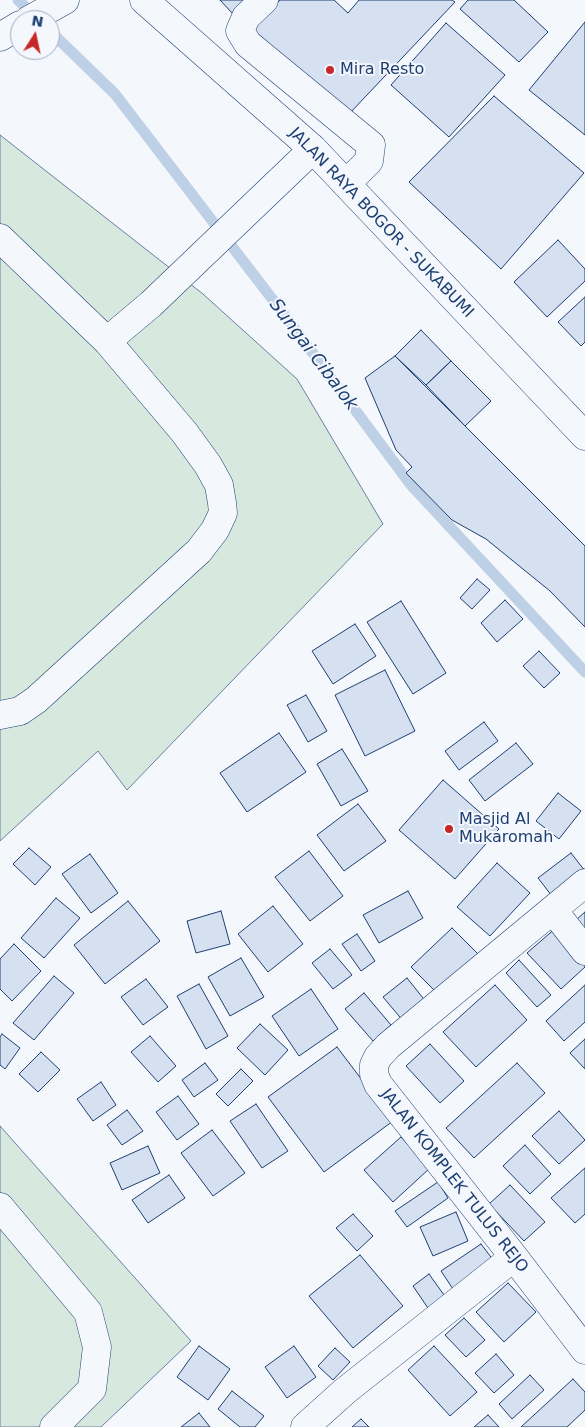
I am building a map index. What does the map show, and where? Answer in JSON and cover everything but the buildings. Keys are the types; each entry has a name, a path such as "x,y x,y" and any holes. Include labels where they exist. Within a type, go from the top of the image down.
{"main road":[{"name":"JALAN RAYA BOGOR - SUKABUMI","path":"144,0 313,149 585,436"},
{"path":"264,0 246,17 240,31 248,44 372,145 369,161 346,184"},
{"path":"46,10 58,3"},
{"path":"108,341 151,304 313,149"},
{"path":"0,238 108,341 184,432 208,465 219,485 223,513 215,530 199,551 36,700 20,710 0,715"},
{"name":"JALAN KOMPLEK TULUS REJO","path":"585,884 388,1046 378,1057 374,1065 374,1074 378,1084 585,1350"},
{"path":"554,910 585,951"},
{"path":"0,1207 88,1312 97,1347 92,1389 54,1427"},
{"path":"305,1427 345,1390 514,1257"}],"shaded area":[{"path":"0,135 203,294 297,379 383,524 127,790 98,751 0,841"},
{"path":"0,1126 191,1341 101,1427 0,1427"}],"waterway":[{"name":"Sungai Cibalok","path":"18,0 29,10"},
{"name":"Sungai Cibalok","path":"60,41 115,94 283,313 411,485 585,672"}],"place":[{"name":"Mira Resto","path":"330,70"},
{"name":"Masjid Al Mukaromah","path":"449,829"}]}
